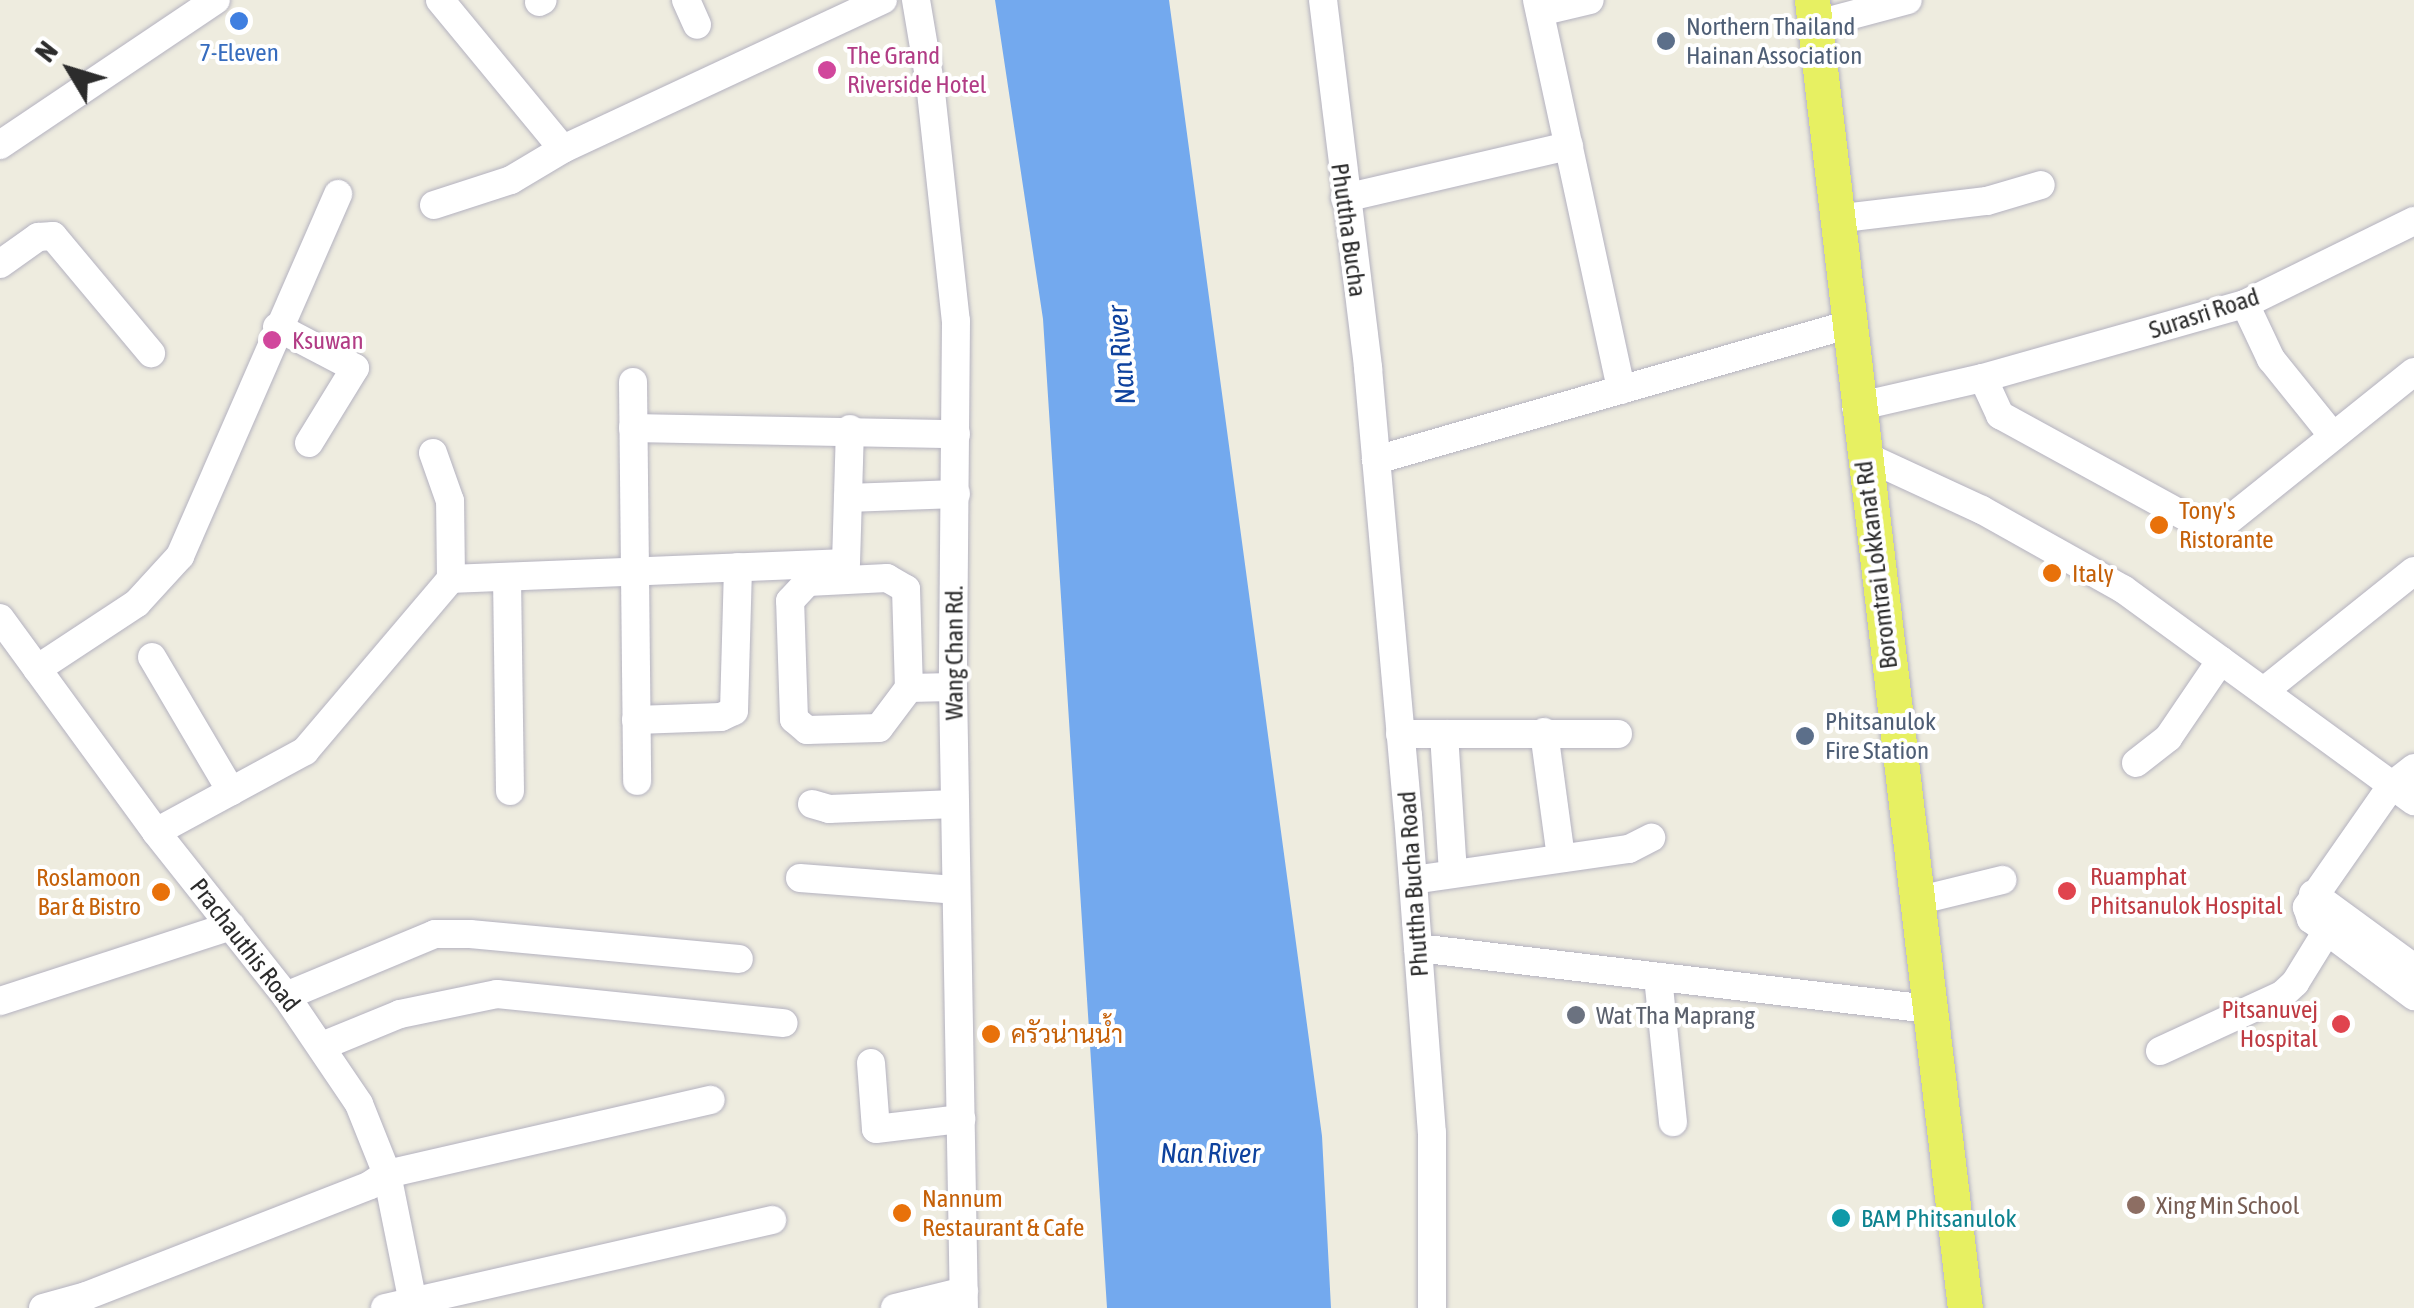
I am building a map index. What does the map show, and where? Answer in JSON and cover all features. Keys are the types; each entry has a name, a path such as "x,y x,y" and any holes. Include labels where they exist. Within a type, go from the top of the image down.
{"main road":[{"name":"Boromtrai Lokkanat Rd","path":"1813,13 1846,325 1965,1308"}],"street":[{"path":"0,145 216,0"},
{"path":"440,0 563,149"},
{"path":"434,205 511,180 563,149 883,0"},
{"name":"Wang Chan Rd.","path":"916,0 930,83 956,321 954,687 964,1299"},
{"name":"Phuttha Bucha","path":"1323,0 1376,460"},
{"path":"1590,0 1539,6 1621,390"},
{"path":"1813,13 1908,0"},
{"path":"1345,198 1568,146"},
{"path":"1835,218 1987,201 2041,185"},
{"path":"37,668 136,603 180,556 276,327 338,194"},
{"name":"Surasri Road","path":"1856,407 1983,378 2245,304 2414,221"},
{"path":"0,264 38,237 53,236 151,353"},
{"path":"2245,304 2271,360 2332,435"},
{"path":"1376,460 1846,325"},
{"path":"276,327 355,368 309,443"},
{"path":"1983,378 2000,415 2214,532 2414,372"},
{"path":"632,382 637,781"},
{"path":"633,428 850,429 956,434"},
{"path":"452,580 846,563 850,429"},
{"path":"156,832 305,751 452,580 450,501 434,452"},
{"path":"1863,455 1982,510 2123,590 2264,691 2407,785 2313,894 2307,907 2312,918 2414,996"},
{"name":"Phuttha Bucha Road","path":"1376,460 1432,1133 1432,1308"},
{"path":"848,498 956,494"},
{"path":"636,720 721,717 734,711 738,568"},
{"path":"508,577 510,790"},
{"path":"888,578 906,589 909,688 879,728 808,730 794,719 790,601 808,582 888,578"},
{"path":"2264,691 2408,587"},
{"name":"Prachauthis Road","path":"0,618 156,832 286,996 358,1104 387,1174 414,1303"},
{"path":"152,657 231,791"},
{"path":"2136,763 2168,738 2221,660"},
{"path":"909,688 954,687"},
{"path":"1544,732 1561,857"},
{"path":"1400,734 1618,734"},
{"path":"1444,734 1453,872"},
{"path":"812,804 829,809 955,804"},
{"path":"1413,880 1628,849 1651,838"},
{"path":"800,878 956,890"},
{"path":"1916,900 2002,880"},
{"path":"2313,894 2414,968"},
{"path":"0,1001 231,926"},
{"path":"2160,1052 2282,995 2295,983 2327,930"},
{"path":"286,996 435,934 739,959"},
{"path":"1418,948 1929,1009"},
{"path":"1658,977 1672,1122"},
{"path":"322,1046 400,1014 498,994 784,1023"},
{"path":"871,1063 876,1129 961,1119"},
{"path":"43,1308 104,1289 370,1185 387,1174 711,1100"},
{"path":"385,1308 772,1220"},
{"path":"895,1308 964,1299"}],"water":[{"name":"Nan River","path":"995,0 1169,0 1322,1136 1331,1308 1107,1308 1043,319"}],"place":[{"name":"7-Eleven","path":"239,21"},
{"name":"Northern Thailand Hainan Association","path":"1666,41"},
{"name":"The Grand Riverside Hotel","path":"827,70"},
{"name":"Ksuwan","path":"272,340"},
{"name":"Tony's Ristorante","path":"2159,525"},
{"name":"Italy","path":"2052,573"},
{"name":"Phitsanulok Fire Station","path":"1805,736"},
{"name":"Ruamphat Phitsanulok Hospital","path":"2067,891"},
{"name":"Roslamoon Bar & Bistro","path":"161,892"},
{"name":"Wat Tha Maprang","path":"1576,1015"},
{"name":"Pitsanuvej Hospital","path":"2341,1024"},
{"name":"ครัวน่านน้ำ","path":"991,1034"},
{"name":"Xing Min School","path":"2136,1205"},
{"name":"Nannum Restaurant & Cafe","path":"902,1213"},
{"name":"BAM Phitsanulok","path":"1841,1218"}]}
